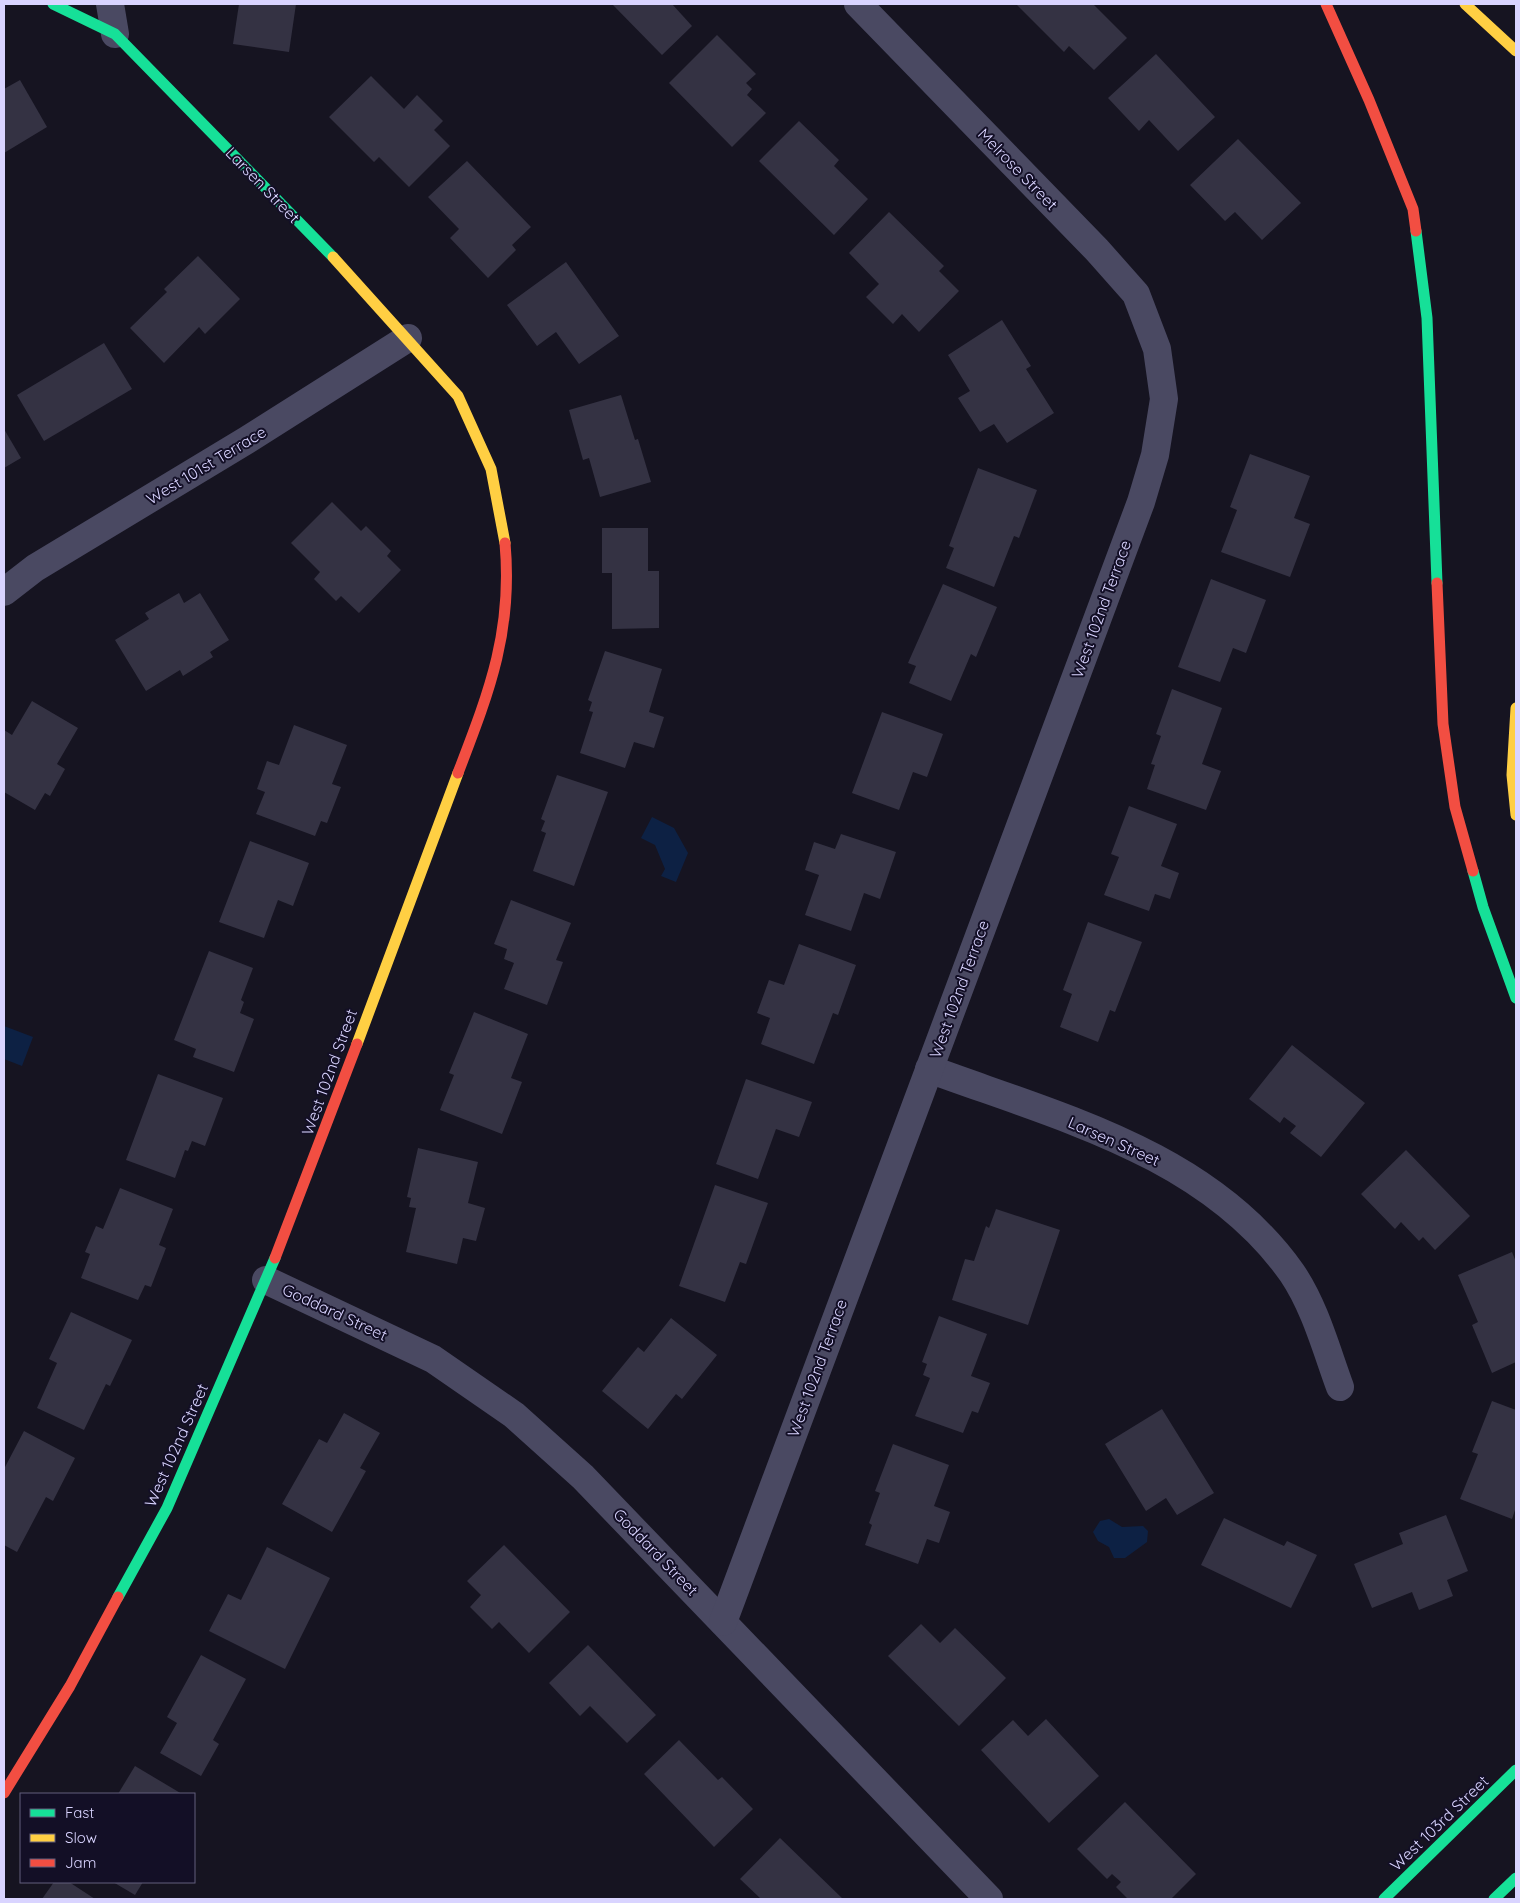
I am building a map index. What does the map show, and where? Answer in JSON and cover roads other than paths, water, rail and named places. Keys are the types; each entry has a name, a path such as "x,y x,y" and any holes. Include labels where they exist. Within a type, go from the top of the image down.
{"main road":[{"name":"Larsen Street","path":"53,4 115,34 343,268 408,338"},
{"path":"1326,4 1369,100 1412,209 1427,318 1443,724 1455,808 1483,907 1516,998"},
{"path":"1466,4 1516,51"},
{"name":"West 102nd Street","path":"4,1793 70,1686 167,1508 266,1280 313,1162 491,686 500,649 506,611 508,572 505,537 491,469 458,396 408,338"},
{"path":"1516,708 1513,734 1512,795 1516,815"},
{"name":"West 103rd Street","path":"1384,1899 1516,1770"},
{"path":"1494,1899 1516,1878"}],"street":[{"path":"110,4 115,34"},
{"name":"Melrose Street","path":"858,4 1097,250 1136,294 1157,349"},
{"name":"West 101st Terrace","path":"4,592 35,568 247,440 408,338"},
{"name":"West 102nd Terrace","path":"723,1622 1141,502 1155,455 1164,399 1157,349"},
{"name":"Larsen Street","path":"929,1069 1098,1131 1146,1152 1201,1184 1223,1201 1257,1232 1292,1273 1313,1311 1340,1387"},
{"name":"Goddard Street","path":"266,1280 433,1359 514,1415 583,1477 989,1899"}],"water":[{"path":"652,817 674,828 688,853 676,882 661,876 665,869 655,845 641,838"},
{"path":"4,1026 33,1037 22,1066 4,1059"},
{"path":"1109,1519 1122,1527 1143,1526 1148,1531 1147,1542 1125,1558 1114,1558 1109,1547 1098,1541 1093,1532 1100,1521"}]}
